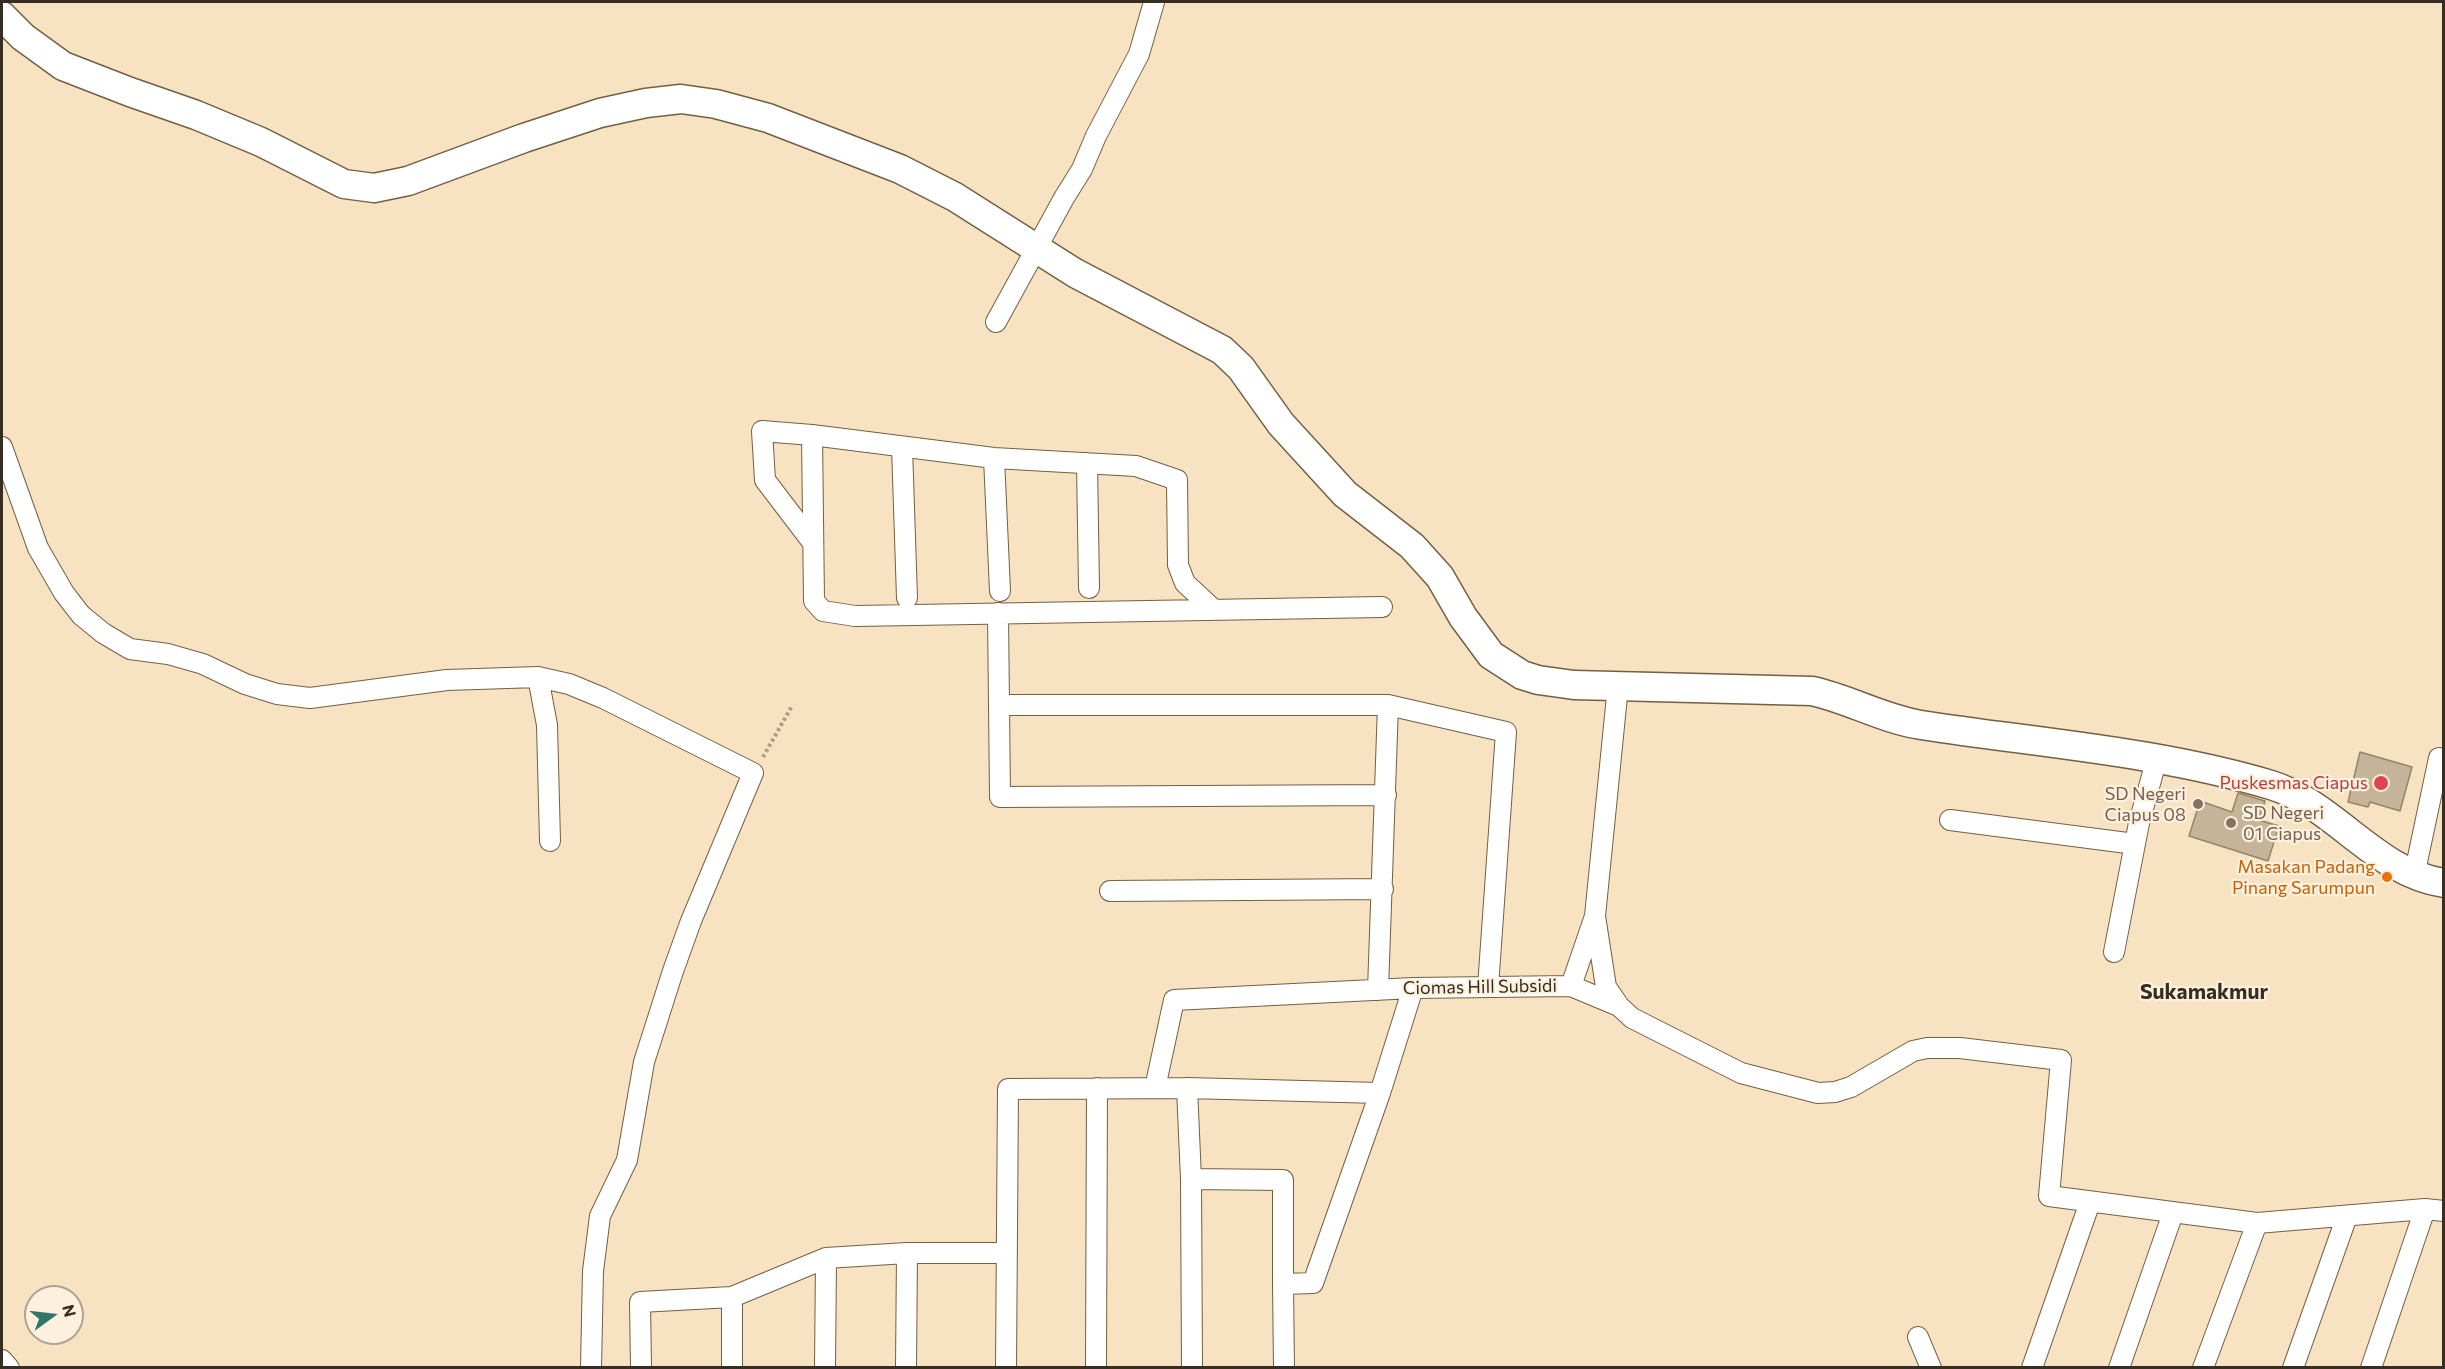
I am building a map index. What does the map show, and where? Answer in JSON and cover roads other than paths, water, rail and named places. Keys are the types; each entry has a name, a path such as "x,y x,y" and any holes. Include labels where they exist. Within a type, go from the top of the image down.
{"street":[{"path":"996,322 1035,249 1082,170 1096,136 1139,54 1154,2"},
{"path":"2,16 23,37 63,66 130,93 196,115 250,138 344,184 374,188 408,181 524,138 600,113 646,103 681,99 716,104 768,118 900,169 955,198 1075,273 1222,350 1241,368 1281,424 1345,494 1412,546 1440,578 1473,632 1491,655 1522,675 1538,680 1574,685 1812,691 1837,696 1918,724 2157,758 2273,786 2311,805 2414,876 2444,883"},
{"path":"813,543 765,480 762,431 812,435 994,458 1137,465 1177,480 1178,565 1185,583 1214,610"},
{"path":"812,435 814,601 823,610 855,616 1382,607"},
{"path":"2,447 38,548 64,593 81,615 130,649 168,654 203,664 245,684 277,694 310,698 447,680 538,677 568,684 603,698 753,773 691,921 673,971 644,1062 627,1160 600,1216 593,1271 591,1368"},
{"path":"902,447 907,598"},
{"path":"994,458 1000,591"},
{"path":"1087,463 1089,588"},
{"path":"998,613 1000,798 1386,795"},
{"path":"538,677 547,725 550,841"},
{"name":"Ciomas Hill Subsidi","path":"1155,1088 1174,1000 1413,988 1571,986 1595,916 1618,686"},
{"path":"999,705 1388,705 1506,732 1488,987"},
{"path":"1378,990 1388,705"},
{"path":"2114,952 2135,844 2157,758"},
{"path":"2414,876 2439,758"},
{"path":"1950,820 2135,844"},
{"path":"1110,891 1383,890"},
{"path":"1595,916 1605,987 1619,1006 1632,1018 1741,1072 1818,1093 1835,1092 1851,1086 1913,1051 1927,1048 1960,1048 2061,1060 2049,1196 2257,1223 2434,1210 2371,1368"},
{"path":"1571,986 1619,1006"},
{"path":"1283,1284 1313,1283 1380,1093 1413,988"},
{"path":"1096,1368 1097,1088"},
{"path":"1006,1368 1008,1089 1187,1088 1380,1093"},
{"path":"1187,1088 1191,1179 1192,1368"},
{"path":"1191,1179 1283,1180 1284,1368"},
{"path":"2032,1368 2090,1202"},
{"path":"2119,1368 2173,1213"},
{"path":"2293,1368 2347,1216"},
{"path":"2203,1368 2257,1223"},
{"path":"641,1368 640,1302 732,1297 826,1258 907,1253 1007,1253"},
{"path":"906,1368 907,1253"},
{"path":"825,1368 826,1258"},
{"path":"732,1297 732,1368"},
{"path":"1918,1337 1931,1368"},
{"path":"2,1360 9,1368"}],"place":[{"name":"Puskesmas Ciapus","path":"2381,783"},
{"name":"SD Negeri Ciapus 08","path":"2198,804"},
{"name":"SD Negeri 01 Ciapus","path":"2231,823"},
{"name":"Masakan Padang Pinang Sarumpun","path":"2387,877"}],"district":[{"name":"Sukamakmur","path":"2204,992"}]}
